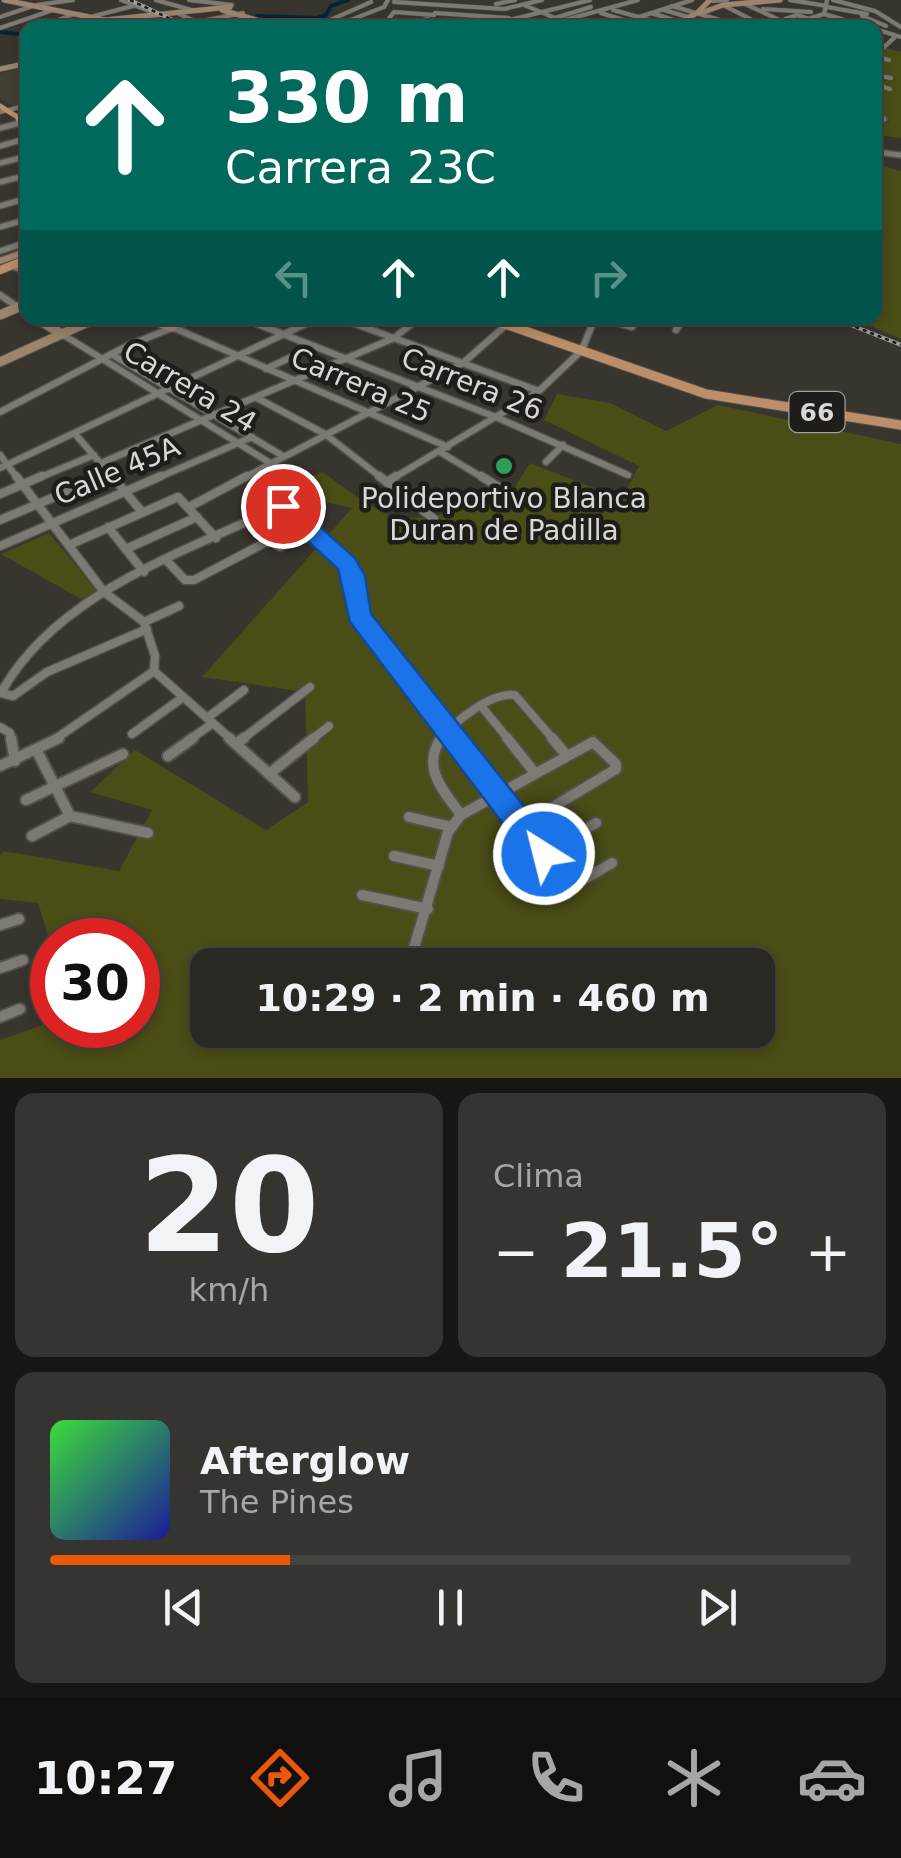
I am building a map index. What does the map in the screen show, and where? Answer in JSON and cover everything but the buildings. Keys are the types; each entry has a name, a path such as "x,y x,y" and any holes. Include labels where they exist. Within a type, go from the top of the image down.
{"main road":[{"path":"684,20 712,0"},
{"path":"684,20 724,1 765,6 780,0"},
{"path":"8,3 102,20"},
{"path":"35,5 95,18"},
{"path":"218,10 235,6 262,20"},
{"path":"118,20 235,6 266,20"},
{"path":"116,20 197,12"},
{"path":"0,267 16,268 20,264"},
{"name":"Carrera 24","path":"47,325 62,334"},
{"path":"0,362 82,325"},
{"name":"Carrera 25","path":"166,325 172,327"},
{"path":"519,325 583,348"},
{"name":"66","path":"583,348 719,395 901,422"}],"street":[{"path":"0,23 35,5 74,0"},
{"path":"122,0 159,16"},
{"path":"156,0 197,12"},
{"path":"188,0 235,6"},
{"path":"360,0 439,6 452,14 496,20"},
{"path":"463,4 488,8 515,0"},
{"path":"513,8 542,0"},
{"path":"567,0 624,20"},
{"path":"518,20 590,0"},
{"path":"596,20 617,6 638,0"},
{"path":"639,17 692,0"},
{"path":"712,0 724,1 752,20"},
{"path":"760,0 777,17"},
{"path":"790,0 829,3 872,13"},
{"path":"55,1 63,10"},
{"path":"354,20 392,1"},
{"path":"332,20 371,2"},
{"path":"745,2 783,20"},
{"path":"105,3 105,20"},
{"path":"348,3 380,8"},
{"path":"673,3 701,11"},
{"path":"684,3 725,20"},
{"path":"829,3 872,13 899,25"},
{"path":"824,14 829,3"},
{"path":"452,14 463,4"},
{"path":"107,20 134,5"},
{"path":"524,5 561,20"},
{"path":"201,20 235,6"},
{"path":"376,20 439,6"},
{"path":"425,20 439,6"},
{"path":"498,18 502,6"},
{"path":"417,8 502,6 532,16"},
{"path":"617,6 649,20"},
{"path":"765,6 824,20"},
{"path":"468,15 473,7"},
{"path":"555,18 591,7"},
{"path":"480,20 488,8"},
{"path":"24,20 52,10"},
{"path":"662,10 688,18"},
{"path":"573,20 606,12 629,12"},
{"path":"618,20 629,12"},
{"path":"651,13 674,20"},
{"path":"787,20 797,15 824,14 849,20 872,13"},
{"path":"58,20 74,14"},
{"path":"179,14 192,20"},
{"path":"802,20 809,15"},
{"path":"330,16 342,20"},
{"path":"381,16 428,19"},
{"path":"862,16 872,20"},
{"path":"390,17 400,20"},
{"path":"582,17 589,20"},
{"path":"770,20 777,17"},
{"path":"90,20 95,18"},
{"path":"482,18 504,20"},
{"path":"7,26 20,21"},
{"path":"0,23 20,29"},
{"path":"882,24 886,26"},
{"path":"882,27 899,25"},
{"path":"882,58 889,60"},
{"path":"882,76 890,78"},
{"path":"882,86 890,89"},
{"path":"16,268 20,269"},
{"path":"0,412 177,325"},
{"name":"Carrera 26","path":"261,325 498,418 628,475"},
{"path":"4,467 304,325"},
{"path":"358,325 540,391"},
{"path":"0,494 202,420 394,338 410,325"},
{"path":"189,507 463,363 507,325"},
{"path":"387,482 540,391 583,348 594,325"},
{"path":"676,330 679,325"},
{"name":"Carrera 25","path":"172,327 444,449 497,486"},
{"name":"Carrera 24","path":"62,334 216,414 284,456"},
{"path":"266,368 314,346"},
{"name":"Carrera 24","path":"108,358 157,395 270,463"},
{"path":"256,397 326,434 434,519"},
{"path":"76,434 142,512"},
{"name":"Calle 45A","path":"0,546 252,437"},
{"path":"546,462 562,445"},
{"path":"0,455 4,467 22,484 104,592 145,625 155,656 154,671 109,705 37,751 0,766"},
{"path":"0,520 110,474"},
{"path":"69,545 180,498 216,538"},
{"path":"179,606 47,672 12,696 2,696 4,683 16,664 104,592 279,507 286,508 346,564 353,576 359,616 500,792 566,886 572,888 612,863"},
{"path":"126,550 198,517"},
{"path":"251,521 280,548 311,532"},
{"path":"108,527 144,572"},
{"path":"168,561 189,581 270,540"},
{"path":"154,671 295,798"},
{"path":"236,744 310,686"},
{"path":"168,756 244,690"},
{"path":"461,815 431,766 448,727 482,707 506,694 515,695 567,756"},
{"path":"132,734 182,698"},
{"path":"482,707 535,773"},
{"path":"269,774 330,726"},
{"path":"0,727 10,733 14,761"},
{"path":"414,948 452,826 461,815 595,742 616,764 616,769 523,825"},
{"path":"37,751 70,816"},
{"path":"26,800 123,754"},
{"path":"32,836 70,816 148,832"},
{"path":"409,817 452,826"},
{"path":"544,854 596,823"},
{"path":"394,856 439,866"},
{"path":"525,887 553,868"},
{"path":"362,895 428,909"},
{"path":"0,925 19,919"},
{"path":"0,968 23,960"},
{"path":"0,1017 20,1008"}],"shaded area":[{"path":"20,69 20,104 13,106 0,98 0,73"}],"green space":[{"path":"882,47 901,52 901,138 882,136 882,124 890,122 882,117 882,82 892,77 882,73 882,58 890,58 882,56"},
{"path":"882,166 901,171 901,339 868,325 882,325"},
{"path":"557,394 610,403 666,431 718,405 901,444 901,1078 0,1078 0,1040 30,1030 30,1048 160,1048 160,918 43,918 38,903 0,899 0,855 4,851 119,871 152,810 90,792 135,750 266,830 308,802 305,692 202,677 352,508 280,492 322,472 389,515 414,518 506,501 530,463 622,499 639,466 544,420"},
{"path":"49,533 99,593 81,599 1,554"}],"waterway":[{"path":"257,16 317,18 326,15 331,6 348,0"},
{"path":"240,20 248,18"},
{"path":"0,32 20,34"}],"railway":[{"path":"130,0 173,20"},
{"path":"851,325 901,345"}],"place":[{"name":"Polideportivo Blanca Duran de Padilla","path":"504,466"}],"route":[{"path":"283,506 346,564 353,576 359,616 500,792 544,854"}]}
